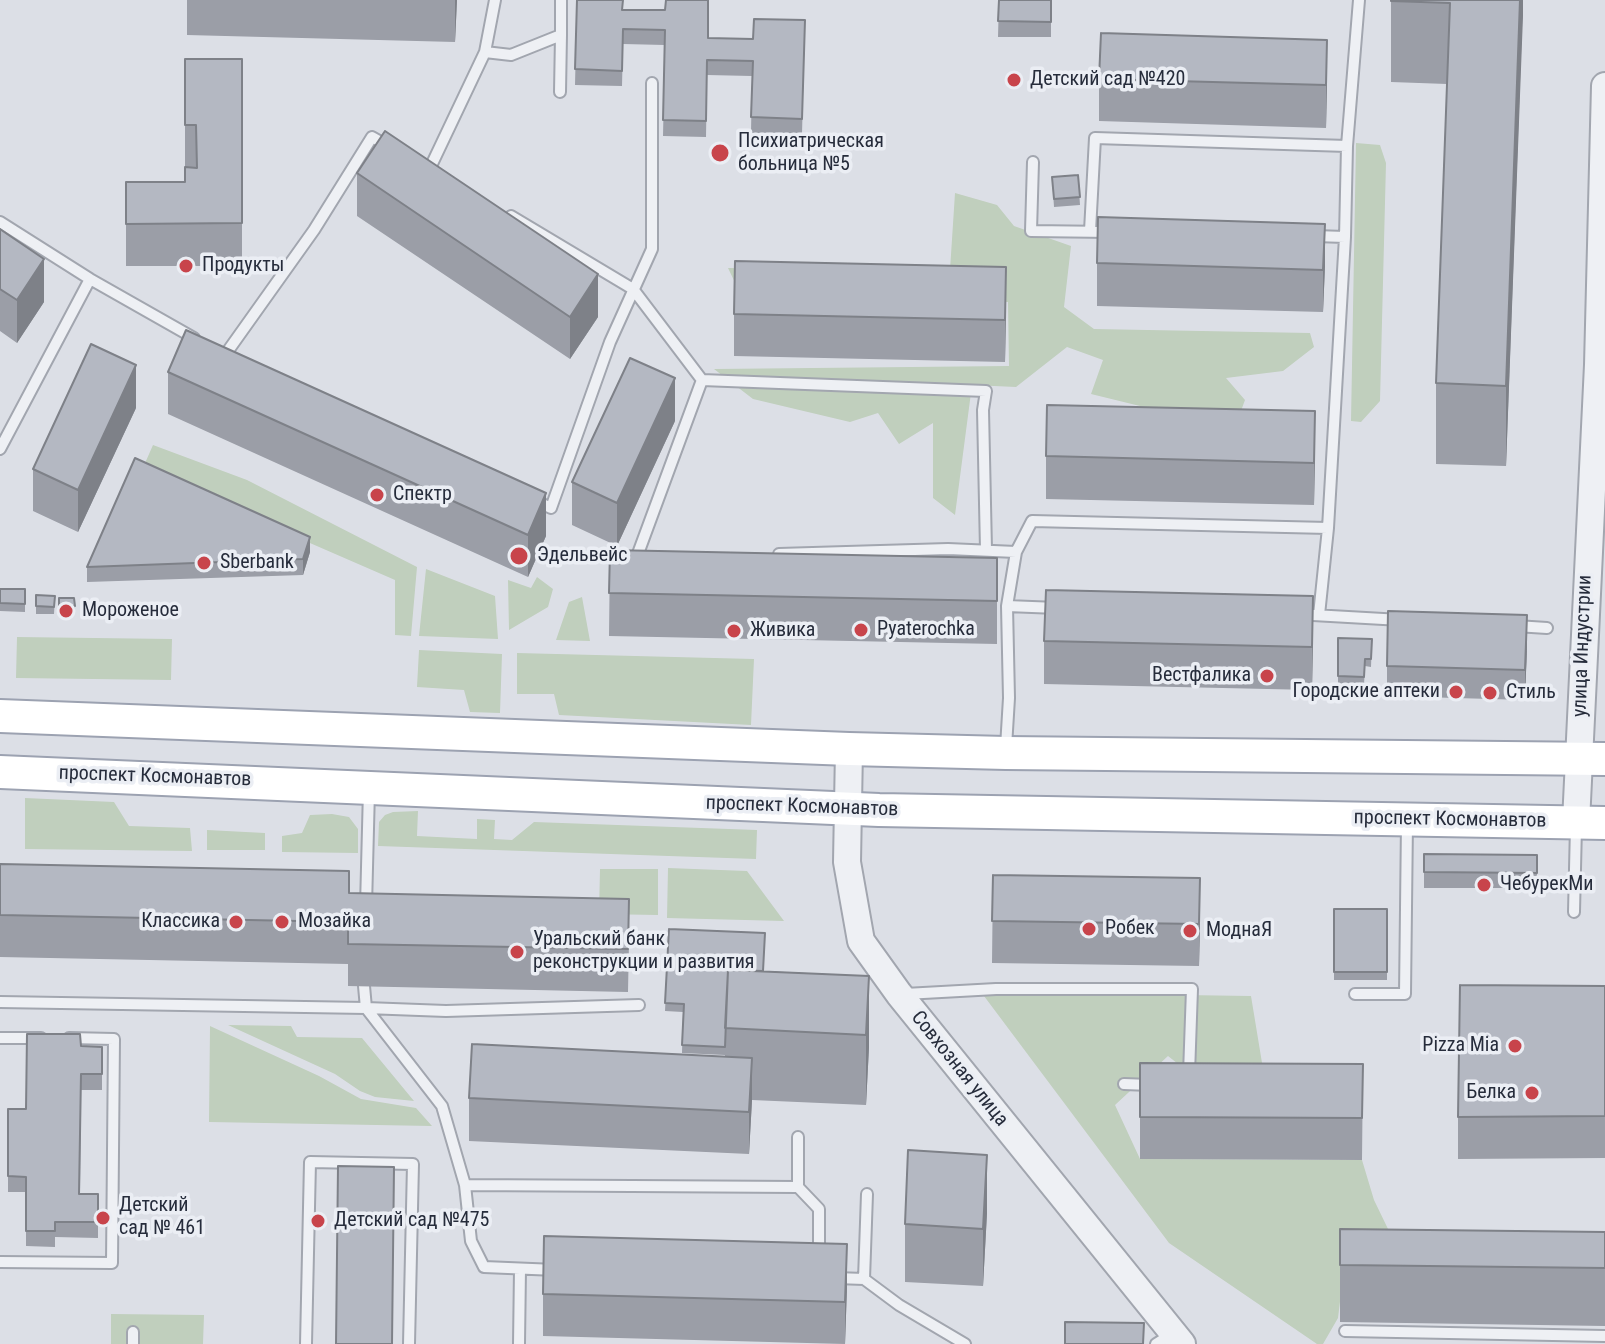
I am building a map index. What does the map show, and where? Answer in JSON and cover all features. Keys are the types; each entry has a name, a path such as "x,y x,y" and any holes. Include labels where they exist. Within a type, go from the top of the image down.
{"main road":[{"path":"0,716 849,749 1592,759"},
{"name":"проспект Космонавтов","path":"0,772 848,809 1591,822"}],"street":[{"name":"улица Индустрии","path":"1591,822 1605,86"},
{"name":"Совхозная улица","path":"849,749 847,862 861,941 899,994 1171,1340"}],"lane":[{"path":"430,168 485,52 495,0"},
{"path":"560,92 561,0"},
{"path":"1319,615 1328,528 1345,237 1347,146 1359,0"},
{"path":"485,52 511,55 561,35"},
{"path":"523,494 551,508 610,342 652,249 652,83"},
{"path":"225,355 314,230 372,137 395,149"},
{"path":"1090,231 1095,138 1347,146"},
{"path":"418,162 444,176"},
{"path":"1033,162 1031,231 1122,232"},
{"path":"498,209 633,289 702,380"},
{"path":"0,222 90,279 198,340"},
{"path":"1297,236 1345,237"},
{"path":"0,449 90,279"},
{"path":"211,348 239,362"},
{"path":"702,380 986,391 983,410 986,550"},
{"path":"651,558 636,559 702,380"},
{"path":"1006,753 1009,698 1007,606 1016,552 1032,521 1328,528"},
{"path":"761,555 948,549 1016,552"},
{"path":"1007,606 1066,608"},
{"path":"1303,615 1410,620"},
{"path":"1501,625 1547,628"},
{"path":"366,924 369,787"},
{"path":"1355,994 1405,994 1407,820"},
{"path":"1574,912 1591,822"},
{"path":"364,986 366,1008 442,1106 465,1185 471,1241 484,1267 566,1270"},
{"path":"899,994 996,989 1192,989 1188,1085"},
{"path":"0,1002 446,1011 639,1005"},
{"path":"0,1038 114,1039 112,1263 0,1262"},
{"path":"1124,1084 1156,1085"},
{"path":"798,1137 798,1187 819,1209 818,1263"},
{"path":"306,1344 310,1162 413,1164 409,1344"},
{"path":"465,1185 798,1187"},
{"path":"864,1279 867,1194"},
{"path":"519,1344 520,1269"},
{"path":"818,1277 864,1279 899,1305 965,1344"},
{"path":"1345,1331 1605,1336"},
{"path":"133,1332 133,1344"}],"green space":[{"path":"1356,143 1380,145 1386,163 1380,401 1361,422 1351,421"},
{"path":"955,193 997,205 1014,226 1071,246 1064,307 1094,329 1310,333 1314,347 1283,371 1226,378 1245,400 1231,438 1139,432 1140,406 1091,394 1103,360 1067,347 1016,387 972,385 955,515 933,498 933,423 899,444 878,413 850,422 753,399 714,369 1009,366 1008,302 741,295 728,268 950,270"},
{"path":"153,445 247,480 417,567 411,636 395,635 395,580 142,470"},
{"path":"426,569 495,596 498,639 419,636"},
{"path":"537,577 553,589 548,607 509,630 508,580 531,588"},
{"path":"582,597 590,641 556,640 569,602"},
{"path":"17,637 172,639 171,680 16,678"},
{"path":"419,650 502,654 500,713 470,712 464,690 417,687"},
{"path":"517,653 754,659 751,725 559,715 554,694 517,694"},
{"path":"25,798 114,802 129,826 190,828 192,851 25,849"},
{"path":"418,811 417,836 477,839 477,819 495,820 494,839 512,840 534,822 757,830 756,859 378,846 379,822 385,815"},
{"path":"310,815 349,817 358,829 358,853 282,852 282,836 302,833"},
{"path":"207,830 265,833 265,850 207,850"},
{"path":"668,868 747,871 784,921 667,918"},
{"path":"600,869 658,869 658,915 599,914"},
{"path":"981,992 1251,996 1264,1075 1220,1097 1168,1056 1115,1105 1140,1159 1362,1160 1374,1200 1389,1231 1343,1277 1338,1318 1323,1344 1317,1344 1169,1243"},
{"path":"228,1025 291,1026 297,1037 362,1038 414,1101 375,1097 360,1091 335,1074"},
{"path":"210,1026 319,1076 361,1099 416,1108 432,1126 209,1122"},
{"path":"111,1314 204,1315 203,1344 111,1344"}],"building":[{"path":"577,0 623,0 622,10 665,10 666,0 708,0 708,38 753,39 754,19 805,20 802,119 751,117 753,61 707,60 706,121 663,120 665,30 623,29 622,71 575,69"},
{"path":"999,0 1051,0 1051,22 998,21"},
{"path":"1391,0 1520,0 1506,386 1436,383 1450,3"},
{"path":"1101,33 1327,40 1326,85 1099,79"},
{"path":"185,59 242,59 242,223 126,224 126,182 185,182 185,167 197,168 196,125 185,125"},
{"path":"385,131 598,274 570,317 357,173"},
{"path":"1078,175 1080,197 1054,199 1052,177"},
{"path":"1098,217 1325,224 1323,270 1097,263"},
{"path":"0,229 44,259 17,300 0,289"},
{"path":"735,261 1006,267 1005,320 734,314"},
{"path":"186,330 546,493 528,535 168,372"},
{"path":"91,344 136,365 78,490 33,469"},
{"path":"630,358 675,378 617,503 572,482"},
{"path":"1047,405 1315,411 1314,463 1046,456"},
{"path":"135,458 310,537 303,559 87,567"},
{"path":"610,550 997,558 997,601 609,593"},
{"path":"0,589 25,589 25,604 0,603"},
{"path":"1046,590 1313,596 1312,647 1044,641"},
{"path":"36,595 55,596 54,607 36,606"},
{"path":"59,598 74,598 75,606 59,606"},
{"path":"1388,611 1527,615 1525,670 1387,666"},
{"path":"1338,638 1372,639 1371,659 1365,659 1364,677 1338,676"},
{"path":"1424,854 1537,855 1537,873 1424,872"},
{"path":"0,864 349,871 349,893 629,899 628,949 348,944 348,922 0,915"},
{"path":"993,875 1200,878 1199,924 992,921"},
{"path":"1334,909 1387,909 1387,972 1334,972"},
{"path":"669,929 765,933 763,971 728,970 725,1047 682,1045 684,1004 665,1003"},
{"path":"728,970 869,976 866,1035 725,1028"},
{"name":"Белка","path":"1460,985 1605,986 1605,1116 1458,1117"},
{"path":"27,1034 80,1034 81,1046 102,1047 102,1074 81,1074 79,1194 98,1194 98,1222 55,1222 55,1231 26,1231 26,1177 8,1176 8,1109 26,1109"},
{"path":"472,1044 752,1058 749,1112 469,1098"},
{"path":"1140,1063 1363,1064 1362,1118 1140,1117"},
{"path":"908,1150 987,1155 983,1229 905,1224"},
{"path":"338,1166 394,1167 392,1344 336,1344"},
{"path":"1340,1229 1605,1232 1605,1268 1340,1265"},
{"path":"544,1236 847,1244 845,1302 543,1294"},
{"path":"1065,1322 1144,1323 1143,1344 1065,1344"}],"place":[{"name":"Детский сад №420","path":"1014,80"},
{"name":"Психиатрическая больница №5","path":"720,153"},
{"name":"Продукты","path":"186,266"},
{"name":"Спектр","path":"377,495"},
{"name":"Эдельвейс","path":"519,556"},
{"name":"Sberbank","path":"204,563"},
{"name":"Мороженое","path":"66,611"},
{"name":"Pyaterochka","path":"861,630"},
{"name":"Живика","path":"734,631"},
{"name":"Вестфалика","path":"1267,676"},
{"name":"Городские аптеки","path":"1456,692"},
{"name":"Стиль","path":"1490,693"},
{"name":"ЧебурекМи","path":"1484,885"},
{"name":"Классика","path":"236,922"},
{"name":"Мозайка","path":"282,922"},
{"name":"Робек","path":"1089,929"},
{"name":"МоднаЯ","path":"1190,931"},
{"name":"Уральский банк реконструкции и развития","path":"517,952"},
{"name":"Pizza Mia","path":"1515,1046"},
{"name":"Белка","path":"1532,1093"},
{"name":"Детский сад № 461","path":"103,1218"},
{"name":"Детский сад №475","path":"318,1221"}]}
